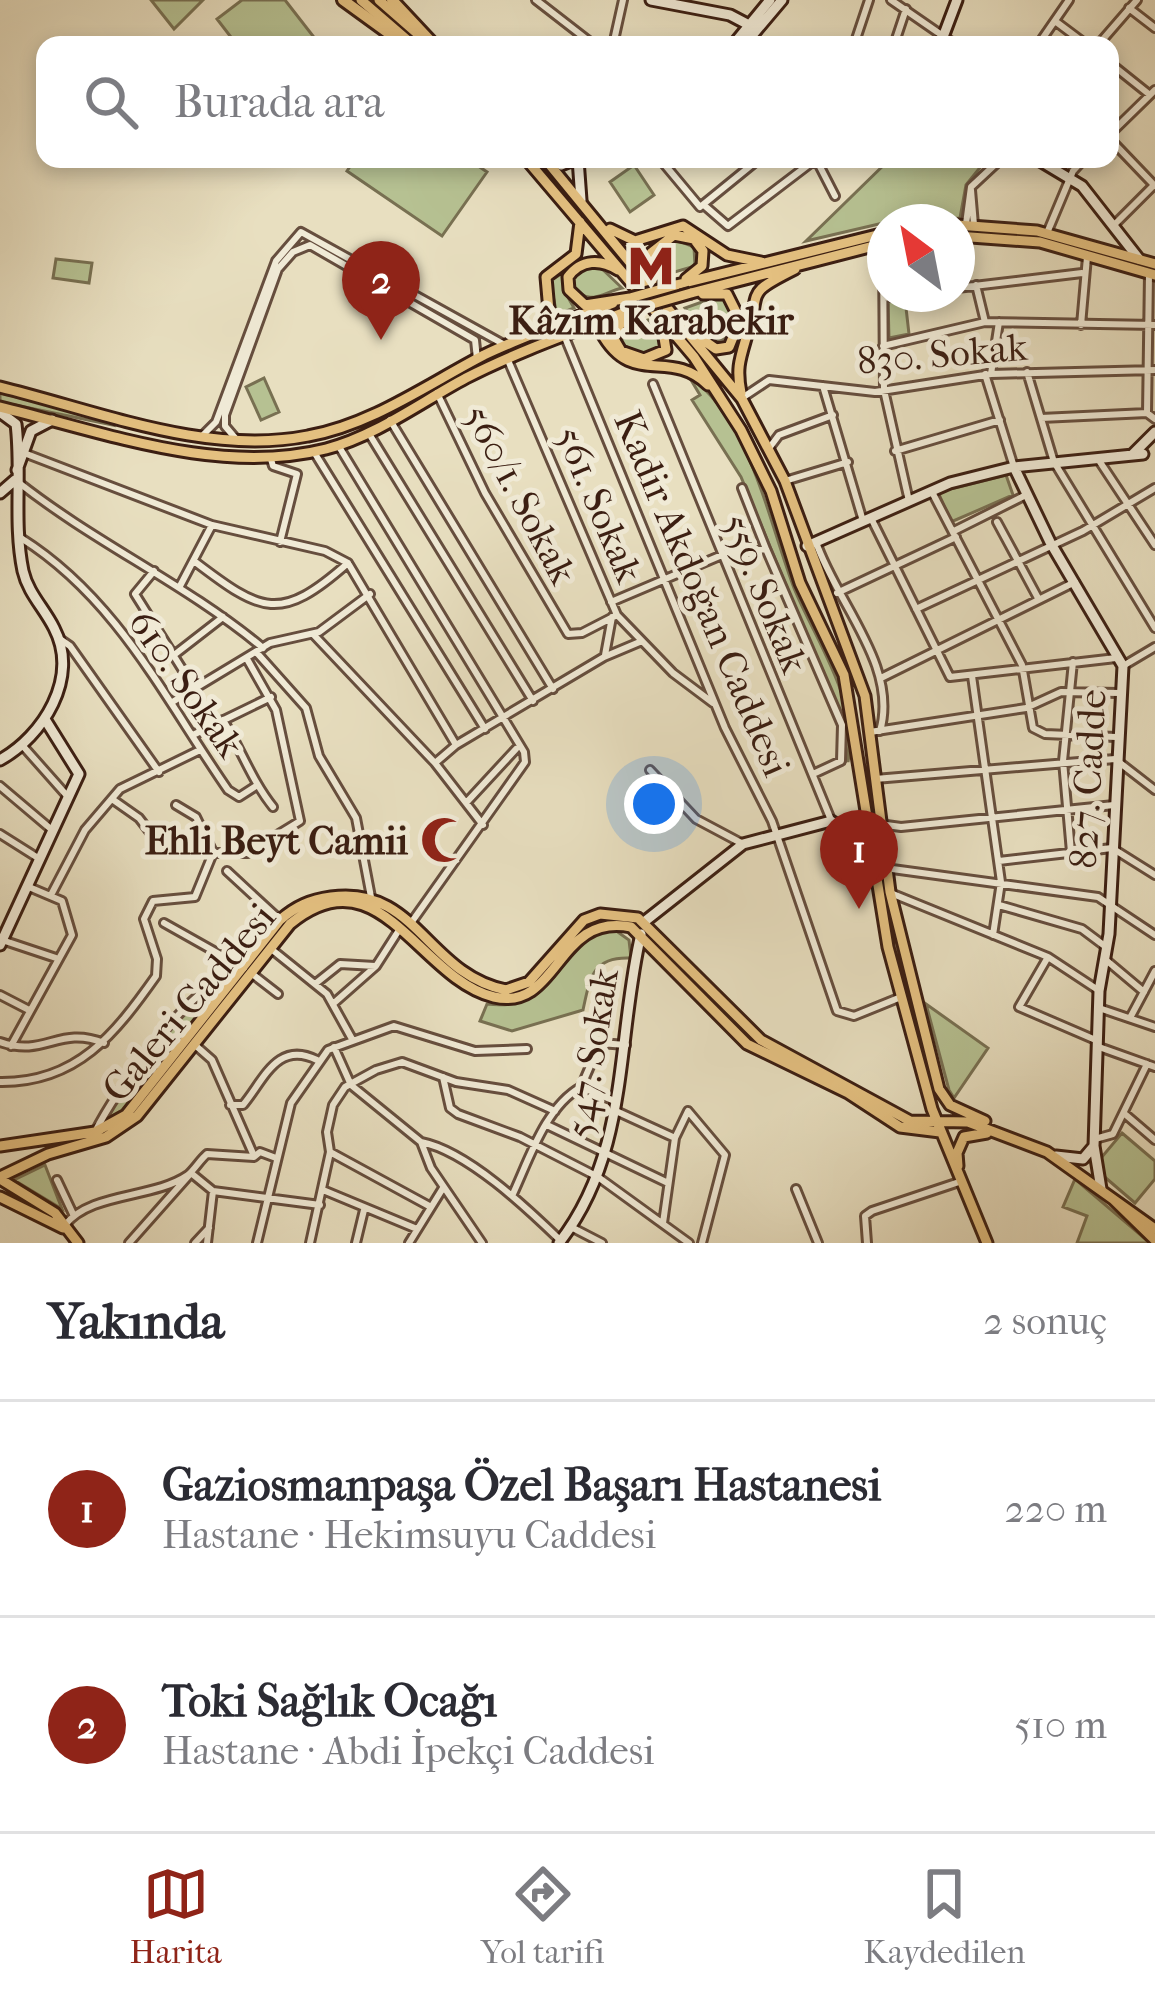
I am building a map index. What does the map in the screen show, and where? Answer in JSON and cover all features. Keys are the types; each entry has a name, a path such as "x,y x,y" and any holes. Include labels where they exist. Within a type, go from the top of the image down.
{"highway":[{"path":"343,0 396,36"},
{"path":"392,0 426,36"}],"main road":[{"path":"361,0 399,36"},
{"path":"379,0 423,36"},
{"path":"534,168 626,273 721,398 771,491 800,583 844,675 901,998 936,1118 987,1243"},
{"path":"555,168 742,399 785,481 854,658 875,731 876,845 943,1097 1056,1156 1155,1229"},
{"path":"538,332 549,314 546,277 576,254 579,217"},
{"path":"601,225 635,242 683,226 727,255 767,262"},
{"path":"975,228 1047,233 1141,262 1153,271"},
{"path":"975,229 1153,271"},
{"path":"653,288 649,266 655,245 681,234 701,247 704,261 695,274 676,285"},
{"path":"0,387 202,435 273,440 328,432 505,345 613,303 767,262 867,243"},
{"path":"0,409 178,449 270,456 314,451 368,432 508,358 628,311 867,245"},
{"path":"613,303 581,303 569,290 568,277 580,266 597,262 626,273"},
{"path":"742,399 736,367 752,299 765,284 805,263"},
{"path":"676,317 713,348 734,343 740,320 731,297 723,292 691,293"},
{"path":"628,311 617,322 614,339 621,351 644,359 657,358 668,345 659,314"},
{"path":"580,329 601,332 613,354 626,362 672,366 698,375 721,398"},
{"path":"97,432 117,430 113,415"},
{"name":"Galeri Caddesi","path":"1,1179 120,1129 144,1109 195,1045 280,920 313,900 370,897 393,905 448,976 507,999 536,987 591,928 606,923 642,927"},
{"name":"Galeri Caddesi","path":"0,1146 95,1132 134,1108 244,972 297,918 324,907 375,907 407,926"},
{"path":"642,927 753,1035 914,1122 936,1118 1016,1138"},
{"path":"642,927 747,1044 848,1093 899,1127 941,1132"},
{"path":"914,1122 924,1109 920,1069"},
{"path":"960,1176 958,1148 969,1133 1016,1138"},
{"path":"0,1146 12,1158 1,1179 55,1214 78,1243"},
{"path":"3,1199 63,1228"},
{"path":"1113,1199 1155,1240"}],"street":[{"path":"536,0 583,36"},
{"path":"616,36 623,0"},
{"path":"651,0 730,15 749,25"},
{"path":"740,36 770,0"},
{"path":"752,36 782,0"},
{"path":"857,36 869,0"},
{"path":"943,36 957,0"},
{"path":"1044,36 1069,0"},
{"path":"1106,36 1136,0"},
{"path":"899,3 935,36"},
{"path":"895,36 899,3"},
{"path":"1130,8 1155,28"},
{"path":"1055,21 1075,36"},
{"path":"1119,70 1150,95 1155,107"},
{"path":"1119,127 1150,95"},
{"path":"1114,225 1155,185 1119,146"},
{"path":"578,168 581,200"},
{"path":"667,168 692,203 705,206 728,226 804,168"},
{"path":"705,206 749,168"},
{"path":"821,168 835,196"},
{"path":"970,204 970,187 986,168"},
{"path":"1054,168 1072,178 1141,262"},
{"path":"1047,233 1078,168"},
{"path":"236,439 222,414 276,260 296,234 305,231 505,345"},
{"path":"296,234 475,340 476,360"},
{"path":"202,435 222,414 278,268 293,252 310,245"},
{"path":"1081,325 1082,273 1088,255"},
{"path":"1147,412 1153,271"},
{"path":"985,322 976,285 1082,273"},
{"path":"884,312 884,390 909,501"},
{"path":"883,346 985,322 1152,326"},
{"path":"988,374 999,322"},
{"name":"Kadir Akdoğan Caddesi","path":"564,335 716,704 777,834 837,1011 854,1016 901,998"},
{"name":"561. Sokak","path":"508,358 615,616 716,704"},
{"name":"830. Sokak","path":"742,399 769,380 884,390 988,374 1151,370"},
{"path":"1027,372 1054,462 1154,624"},
{"name":"827. Cadde","path":"988,374 1026,495 1121,662 1107,954 1099,991 1094,1142 1101,1189"},
{"name":"559. Sokak","path":"653,385 831,821"},
{"path":"823,386 867,520 896,566 950,677 1022,665 1121,662 1155,646"},
{"name":"560/1. Sokak","path":"437,394 494,509 568,634 582,634 615,616"},
{"path":"0,409 16,424 25,577 57,637 58,688 46,721 0,760"},
{"path":"1041,418 1147,412 1155,419"},
{"path":"770,447 778,435 832,415"},
{"path":"0,494 16,475 31,430 52,420"},
{"path":"390,420 553,689"},
{"path":"895,451 1000,420"},
{"path":"368,432 533,701"},
{"path":"1120,693 1070,692 1043,697 1026,708 875,731 881,678 811,544 932,491 1014,467 1100,462 1138,452 1155,432"},
{"path":"334,1003 376,966 525,762 507,718 338,445"},
{"path":"314,451 485,730"},
{"path":"1138,452 1155,462"},
{"path":"24,453 212,525 325,551 348,563 456,745"},
{"path":"270,456 273,466 298,474 280,542"},
{"path":"785,481 848,462"},
{"path":"1100,462 1155,545"},
{"path":"16,475 56,515 180,587 260,650 306,708 319,756 356,818 370,897"},
{"path":"742,488 842,725 841,761 813,774"},
{"path":"916,609 1091,526 1155,488"},
{"path":"932,491 1022,665 1026,708 1037,732 1116,737"},
{"path":"837,593 1026,495"},
{"path":"998,522 1039,600"},
{"path":"180,587 212,525"},
{"name":"610. Sokak","path":"21,538 105,612 174,701 200,750 236,797 256,786"},
{"path":"611,602 722,555 766,549"},
{"path":"194,561 247,601 288,603 305,600 348,563"},
{"path":"154,571 135,594 194,688"},
{"path":"881,678 1075,582"},
{"path":"174,701 283,638 313,634 370,594"},
{"path":"604,657 615,616"},
{"path":"174,655 223,617"},
{"path":"313,634 435,763 483,825"},
{"path":"57,637 70,646 159,772"},
{"path":"435,763 456,745 604,657 642,641"},
{"path":"213,853 248,853 300,821 271,697 247,659"},
{"path":"1071,852 1064,761 1073,662"},
{"path":"972,676 1001,882 993,935"},
{"path":"193,735 271,697"},
{"path":"223,720 246,757 256,786 274,807"},
{"path":"46,721 80,770 1,943 57,959"},
{"path":"22,745 69,798"},
{"path":"465,804 516,749"},
{"path":"50,895 85,830 124,787 200,750"},
{"path":"875,779 1114,758 1153,785"},
{"path":"650,770 696,818 743,844"},
{"path":"0,785 52,830"},
{"path":"112,799 139,818 157,840"},
{"path":"0,1082 33,1080 79,1066 104,1043 156,976 157,959 145,927 148,908 160,897 195,897 213,853 196,817 176,805"},
{"path":"879,824 901,826 1114,805"},
{"path":"642,927 743,844 831,821 876,845"},
{"path":"2,838 38,858"},
{"path":"999,861 1112,848 1155,874"},
{"path":"885,868 1110,902 1155,934"},
{"path":"227,871 280,920"},
{"path":"10,1046 72,935 62,901 29,887"},
{"path":"890,892 1048,957 1099,991"},
{"path":"999,905 1082,929 1144,992"},
{"path":"164,923 278,994"},
{"name":"547. Sokak","path":"560,1242 606,1154 642,927"},
{"path":"270,948 334,1003 352,1040"},
{"path":"1048,957 1019,1007 1151,1065 1113,1134 1094,1142 1083,1160 1056,1156"},
{"path":"316,984 349,961 376,966"},
{"path":"1130,1018 1155,971"},
{"path":"95,1132 133,1070 203,990 244,972"},
{"path":"0,995 29,1010"},
{"path":"1099,1008 1155,1028"},
{"path":"257,1243 291,1103 316,1060 334,1047 402,1026 475,1052 527,1048"},
{"path":"0,1042 40,1046 77,1033 104,1043"},
{"path":"512,1196 554,1111 581,1087 600,1043 626,1045"},
{"path":"195,1045 212,1060 254,1156"},
{"path":"334,1047 350,1084 421,1142 446,1150 512,1196 560,1242"},
{"path":"230,1105 243,1105 283,1056 296,1053 316,1060"},
{"path":"310,1243 330,1152 327,1132 332,1105 350,1084 402,1063 508,1090 554,1111"},
{"path":"442,1076 450,1108 458,1114 598,1177 689,1243"},
{"path":"581,1087 675,1138"},
{"path":"663,1223 675,1138 688,1111 725,1155 702,1243"},
{"path":"1126,1114 1155,1140"},
{"path":"548,1125 668,1183"},
{"path":"421,1142 443,1188 482,1243"},
{"path":"129,1243 207,1154 254,1156 260,1152 276,1158"},
{"path":"330,1152 430,1207"},
{"path":"191,1173 213,1191 320,1205"},
{"path":"63,1228 73,1216 191,1173"},
{"path":"867,1243 865,1216 960,1176"},
{"path":"57,1180 73,1216"},
{"path":"409,1243 443,1188"},
{"path":"796,1189 818,1243"},
{"path":"323,1190 417,1229"},
{"path":"207,1243 213,1191"},
{"path":"356,1243 364,1210"},
{"path":"195,1243 210,1227"},
{"path":"571,1227 602,1243"},
{"path":"667,1243 674,1231"}],"green space":[{"path":"151,0 203,0 174,29"},
{"path":"242,0 285,0 313,36 230,36 217,19"},
{"path":"481,168 487,172 442,236 347,171"},
{"path":"636,168 654,195 630,212 610,182"},
{"path":"881,168 980,168 966,185 963,204 867,204 867,227 806,241"},
{"path":"672,238 694,247 695,266 658,277 657,252"},
{"path":"56,259 92,263 89,283 53,278"},
{"path":"598,265 622,288 597,297 579,293 572,286 574,273"},
{"path":"569,269 564,290 574,308 557,315 550,281"},
{"path":"713,298 726,300 733,319 729,338 709,341 685,308"},
{"path":"888,312 906,312 909,334 889,338"},
{"path":"648,320 664,340 661,350 645,355 621,344 624,327"},
{"path":"688,375 727,418 755,473 794,588 842,695 848,717 848,762 843,722 741,477 692,400 700,395"},
{"path":"264,378 279,412 261,420 246,387"},
{"path":"0,393 110,420 113,425 0,402"},
{"path":"1006,475 1013,495 951,522 938,492"},
{"path":"600,930 615,930 629,940 631,958 608,961 595,971 583,1010 512,1031 480,1021 487,1004 527,1000 540,991"},
{"path":"227,980 130,1106 108,1118 160,1040 195,1003"},
{"path":"926,1004 988,1048 954,1098 949,1090"},
{"path":"1122,1133 1155,1161 1155,1179 1135,1203 1100,1173 1101,1158"},
{"path":"45,1165 62,1209 14,1180"},
{"path":"1075,1179 1150,1243 1077,1243 1087,1216 1063,1207"}],"place":[{"name":"Kâzım Karabekir","path":"651,266"},
{"name":"Toki Sağlık Ocağı","path":"381,340"},
{"name":"Ehli Beyt Camii","path":"444,840"},
{"name":"Gaziosmanpaşa Özel Başarı Hastanesi","path":"859,909"}]}
